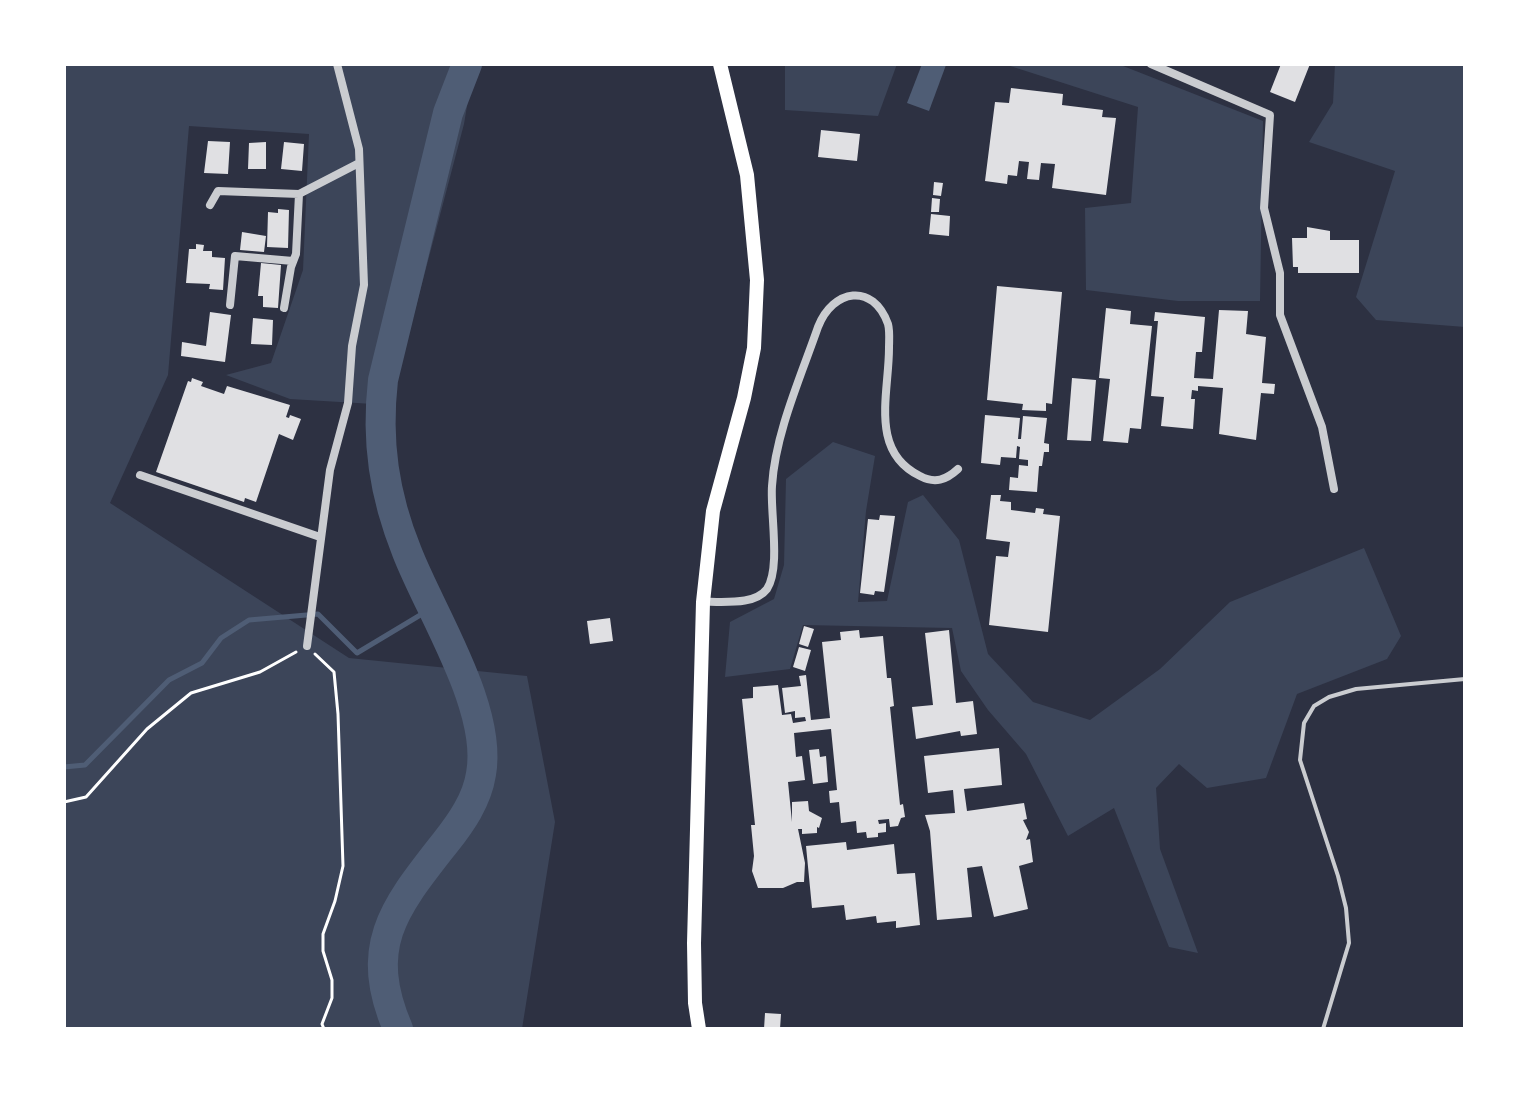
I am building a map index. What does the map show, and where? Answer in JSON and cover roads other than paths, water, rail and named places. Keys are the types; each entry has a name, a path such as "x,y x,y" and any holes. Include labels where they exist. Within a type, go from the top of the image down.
{"highway":[{"path":"699,1029 695,1003 694,943 703,602 713,511 744,398 754,348 757,280 747,175 720,64"}],"street":[{"path":"307,646 330,470 348,403 352,346 364,285 359,163 350,108 337,64"},
{"path":"1151,64 1162,66 1270,115 1264,208 1280,273 1280,315 1322,427 1334,489"},
{"path":"210,205 218,191 299,194 359,163"},
{"path":"284,308 296,254 299,194"},
{"path":"230,305 235,256 293,261"},
{"path":"703,602 750,600 765,591 774,575 772,485 776,451 824,311 837,300 851,295 866,297 878,306 889,326 885,426 891,452 905,468 936,482 948,478 958,469"},
{"path":"140,475 320,537"}],"lane":[{"path":"1323,1029 1349,943 1346,908 1338,876 1300,760 1304,723 1314,706 1329,697 1356,689 1465,679"}],"waterway":[{"path":"398,1029 383,974 389,928 412,887 468,811 481,774 482,748 478,720 458,662 399,531 387,489 381,446 383,380 448,113 467,64"},
{"path":"64,767 85,765 169,680 202,663 221,638 249,620 318,614 357,653 432,608"}]}
